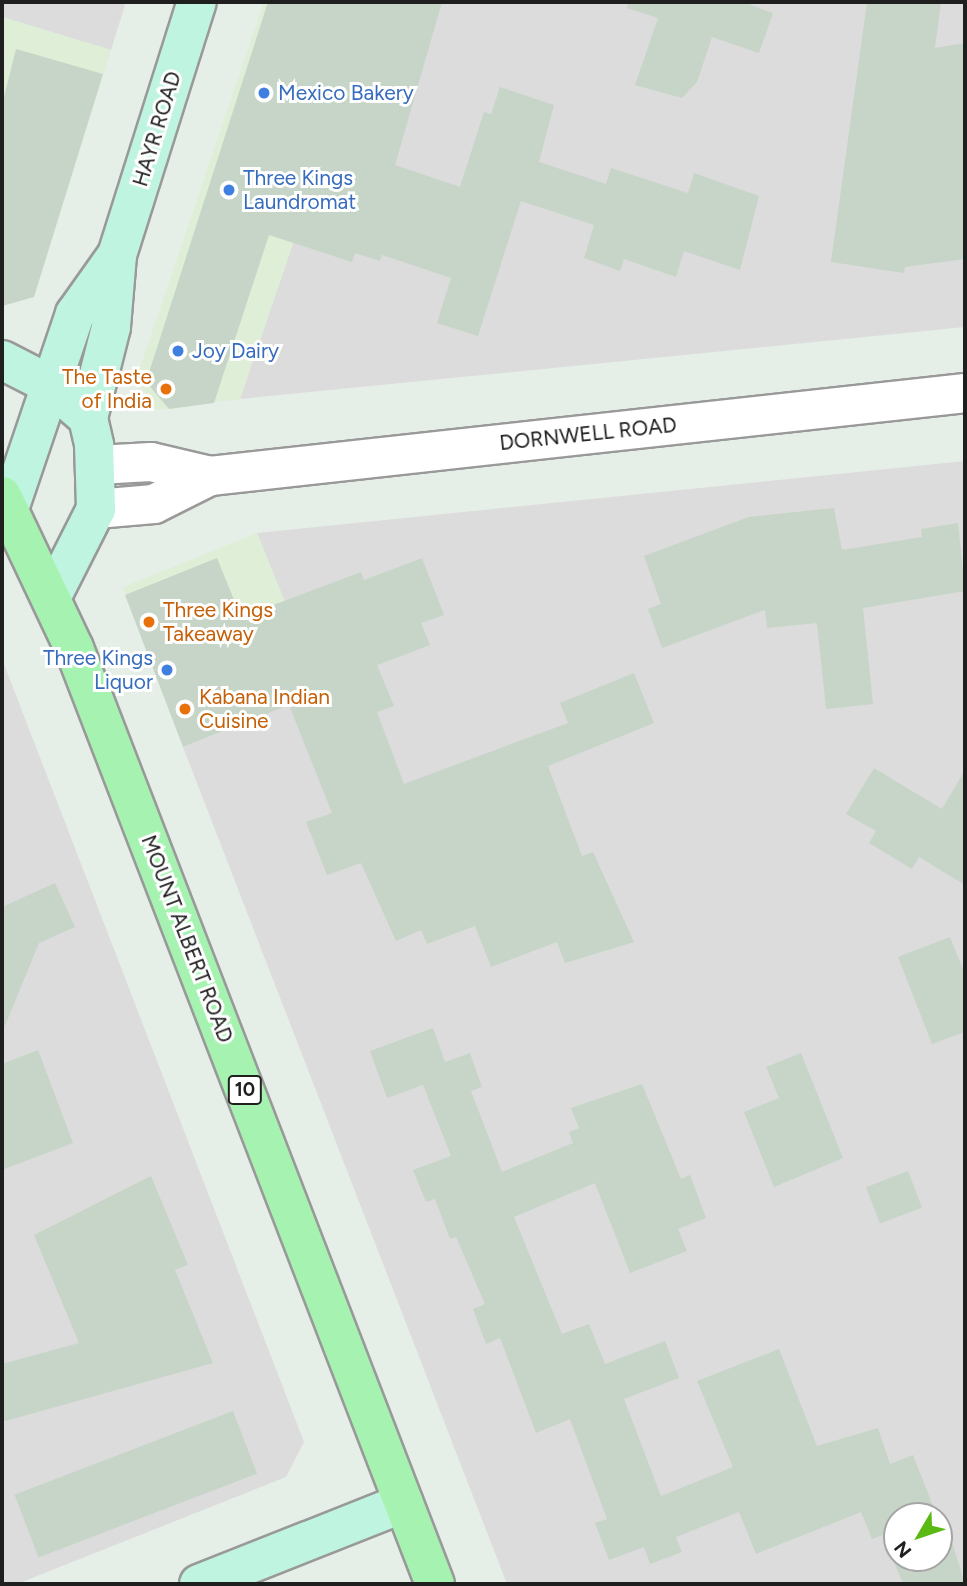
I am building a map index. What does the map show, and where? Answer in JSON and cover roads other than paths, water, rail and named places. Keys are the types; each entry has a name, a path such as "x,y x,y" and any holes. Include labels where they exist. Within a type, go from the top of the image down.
{"main road":[{"name":"HAYR ROAD","path":"89,418 111,327 117,255 197,2"},
{"name":"HAYR ROAD","path":"5,502 75,314 117,255"},
{"path":"2,360 49,384 89,418 97,465 96,509 51,598"},
{"name":"MOUNT ALBERT ROAD","path":"5,502 51,598 435,1584"},
{"path":"199,1584 404,1503"}],"street":[{"name":"DORNWELL ROAD","path":"96,509 154,503 210,476 965,393"},
{"name":"DORNWELL ROAD","path":"97,465 151,462 210,476"}],"place":[{"name":"Mexico Bakery","path":"264,93"},
{"name":"Three Kings Laundromat","path":"229,190"},
{"name":"Joy Dairy","path":"178,351"},
{"name":"The Taste of India","path":"166,389"},
{"name":"Three Kings Takeaway","path":"149,622"},
{"name":"Three Kings Liquor","path":"167,670"},
{"name":"Kabana Indian Cuisine","path":"185,709"}]}
